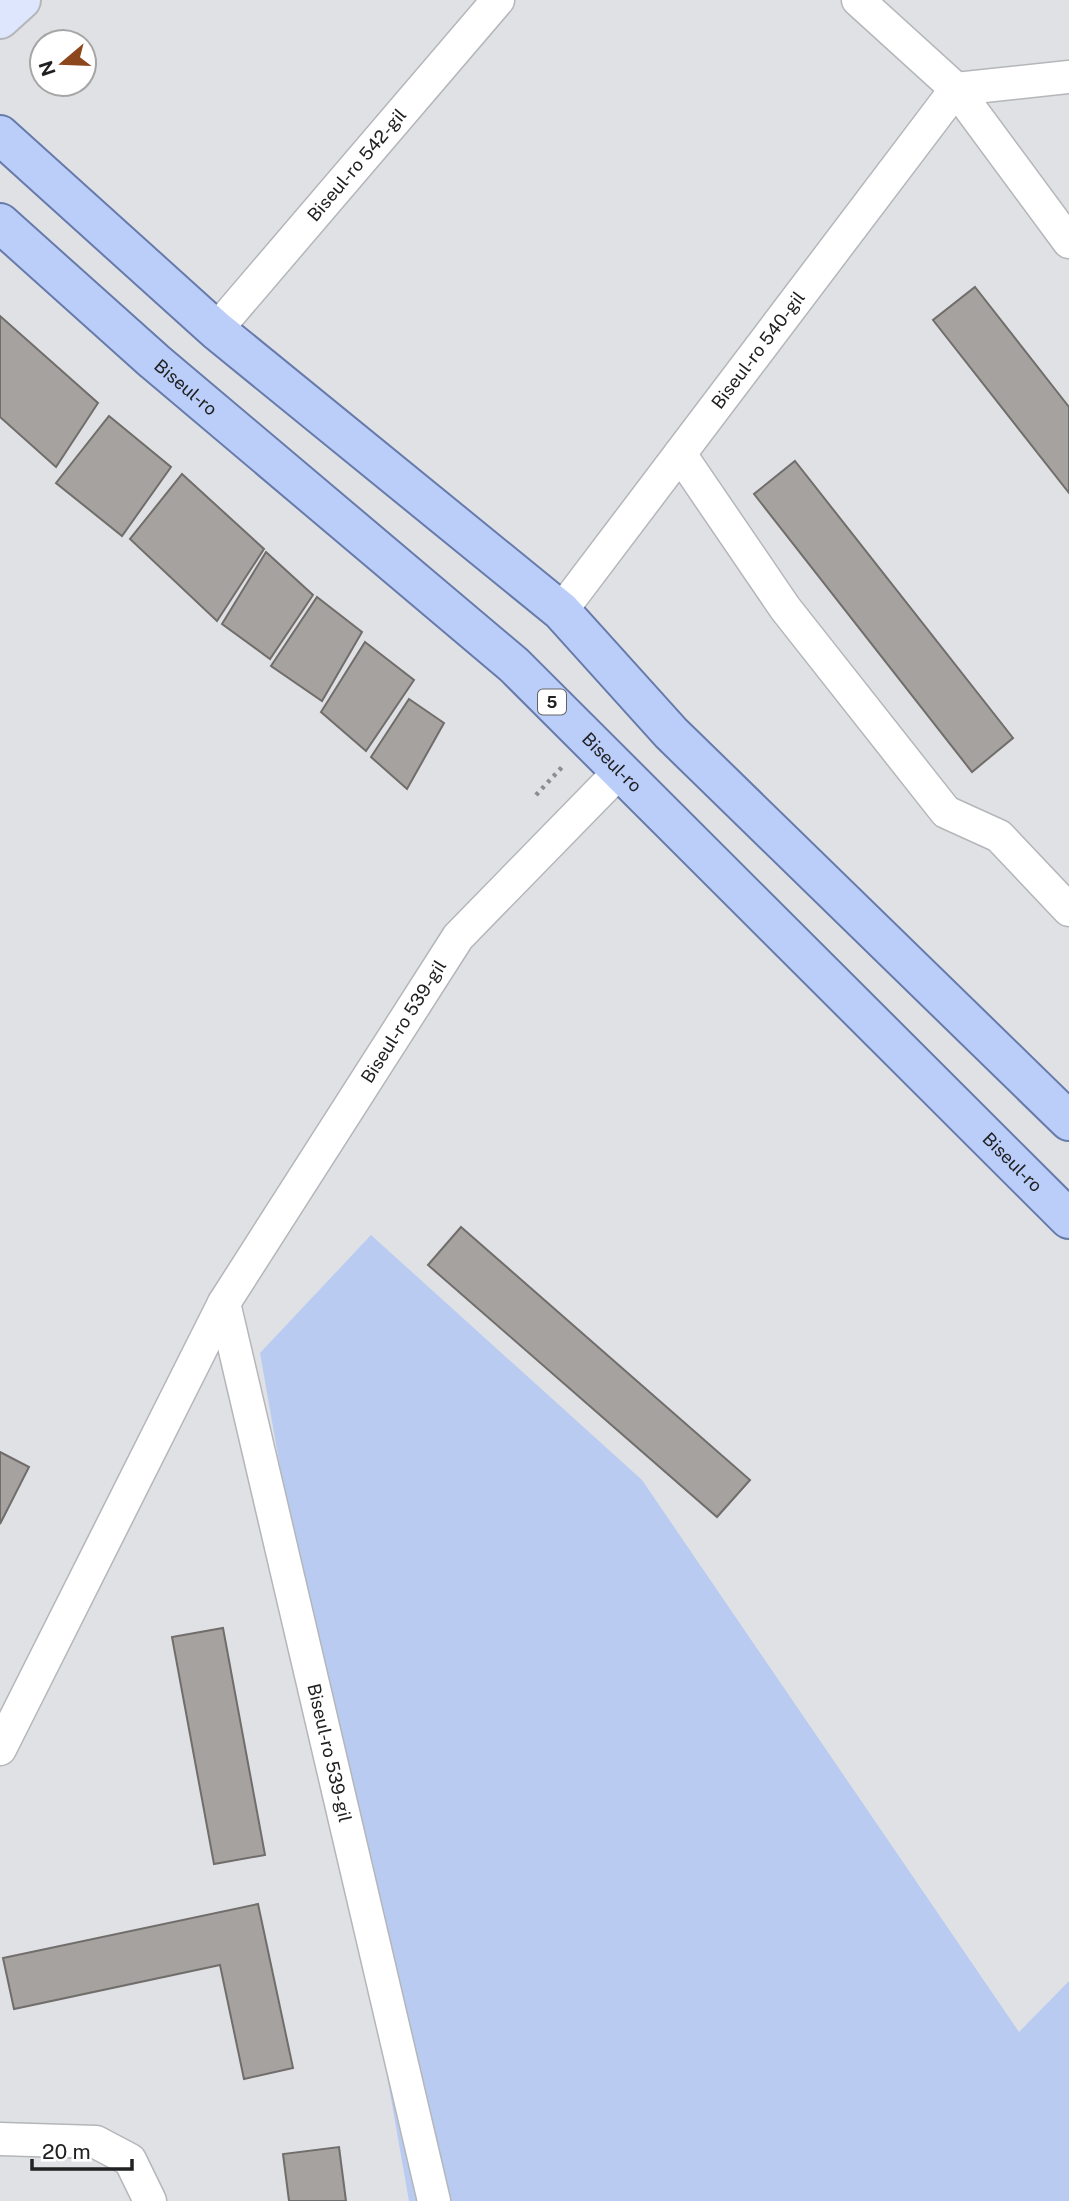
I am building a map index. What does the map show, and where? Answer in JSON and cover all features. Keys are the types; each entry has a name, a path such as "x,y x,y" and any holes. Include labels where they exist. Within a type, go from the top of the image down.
{"main road":[{"path":"0,135 216,330 561,611 671,733 1069,1121"},
{"name":"Biseul-ro","path":"0,223 164,370 514,665 1069,1219"}],"street":[{"path":"0,19 21,0"},
{"name":"Biseul-ro 542-gil","path":"216,330 498,0"},
{"path":"858,0 957,89 1069,242"},
{"path":"957,89 1069,77"},
{"name":"Biseul-ro 540-gil","path":"561,611 957,89"},
{"path":"680,454 785,608 946,812 999,836 1069,910"},
{"name":"Biseul-ro 539-gil","path":"2,1741 224,1303 458,937 620,771"},
{"name":"Biseul-ro 539-gil","path":"224,1303 434,2201"},
{"path":"0,2139 96,2142 130,2160 150,2201"}],"shaded area":[{"path":"371,1235 642,1480 1019,2032 1069,1981 1069,2201 409,2201 260,1353"}],"building":[{"path":"975,287 1069,407 1069,493 933,320"},
{"path":"0,316 98,403 56,467 0,417"},
{"path":"109,416 171,467 122,536 56,483"},
{"path":"795,461 1013,738 972,772 754,494"},
{"path":"182,474 264,549 217,621 130,539"},
{"path":"266,552 313,595 270,659 222,624"},
{"path":"317,597 362,632 322,701 271,666"},
{"path":"365,642 414,680 366,751 321,712"},
{"path":"409,699 444,723 407,789 371,757"},
{"path":"461,1227 750,1480 717,1517 428,1265"},
{"path":"0,1452 29,1467 0,1524"},
{"path":"223,1628 265,1855 214,1864 172,1637"},
{"path":"258,1904 293,2068 244,2079 220,1965 14,2009 3,1958"},
{"path":"339,2147 346,2201 289,2201 283,2154"}]}
